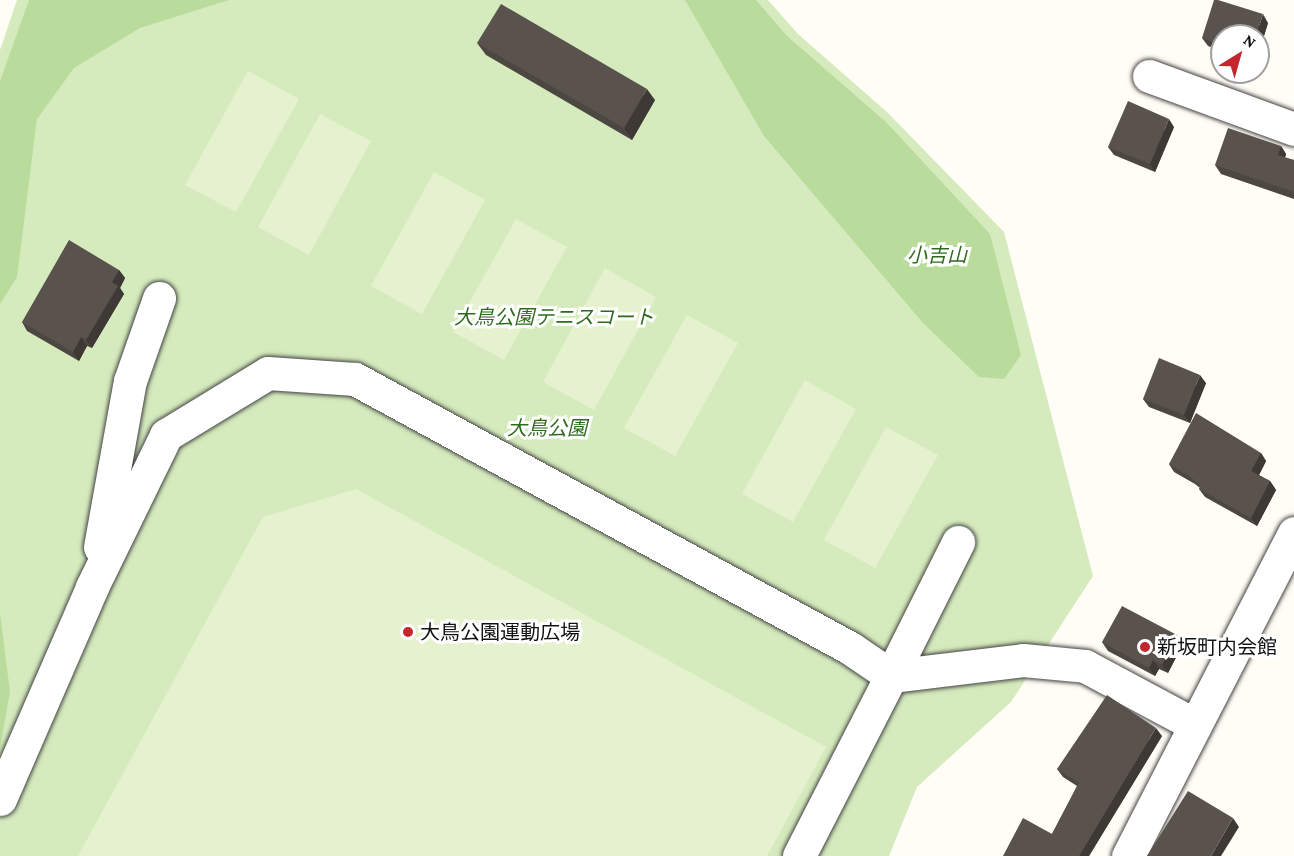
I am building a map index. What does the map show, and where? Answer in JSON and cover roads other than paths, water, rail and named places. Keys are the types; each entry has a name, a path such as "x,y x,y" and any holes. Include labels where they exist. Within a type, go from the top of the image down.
{"street":[{"path":"1149,76 1294,129"},
{"path":"92,587 130,381 159,298"},
{"path":"0,798 92,587 166,435 268,373 355,378 850,648 891,676 1023,660 1085,666 1196,726"},
{"path":"1128,856 1294,533"},
{"path":"799,856 958,542"}],"place":[{"name":"大鳥公園運動広場","path":"408,632"},
{"name":"新坂町内会館","path":"1145,647"}],"park label":[{"name":"小吉山","path":"937,255"},
{"name":"大鳥公園テニスコート","path":"554,317"},
{"name":"大鳥公園","path":"547,428"}]}
